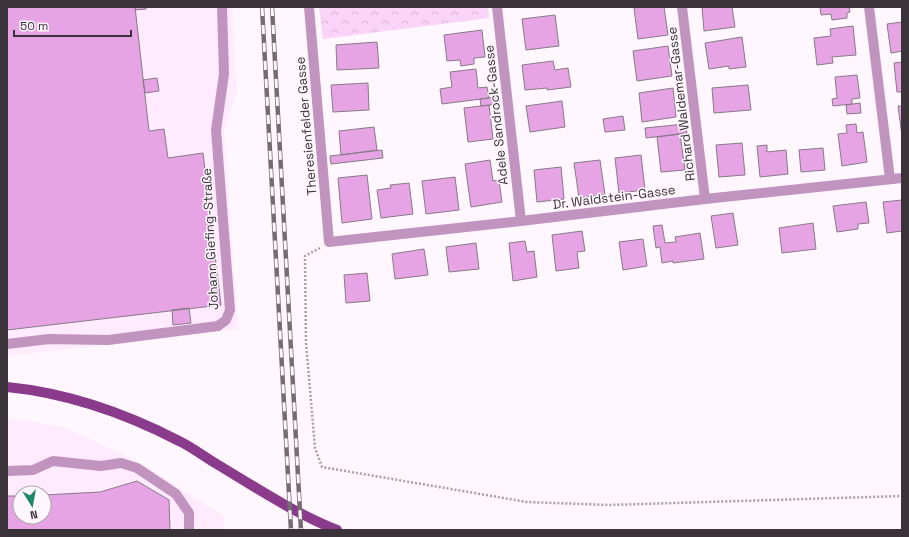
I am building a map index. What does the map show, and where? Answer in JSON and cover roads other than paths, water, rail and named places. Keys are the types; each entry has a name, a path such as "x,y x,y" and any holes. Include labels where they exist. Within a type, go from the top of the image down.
{"main road":[{"path":"7,387 29,389 85,401 123,415 180,441 277,501 312,520 337,530"}],"street":[{"name":"Johann Giefing-Straße","path":"7,344 49,339 108,340 218,326 226,320 230,310 216,130 224,74 222,7"},
{"name":"Theresienfelder Gasse","path":"308,7 329,242"},
{"name":"Adele Sandrock-Gasse","path":"497,7 521,221"},
{"name":"Richard Waldemar-Gasse","path":"682,7 705,199"},
{"path":"869,7 890,179"},
{"name":"Dr. Waldstein-Gasse","path":"329,242 902,178"},
{"path":"7,471 33,470 53,461 101,466 122,463 137,468 176,494 188,513 189,530"}],"railway":[{"path":"262,7 291,530"},
{"path":"272,7 301,530"}]}
